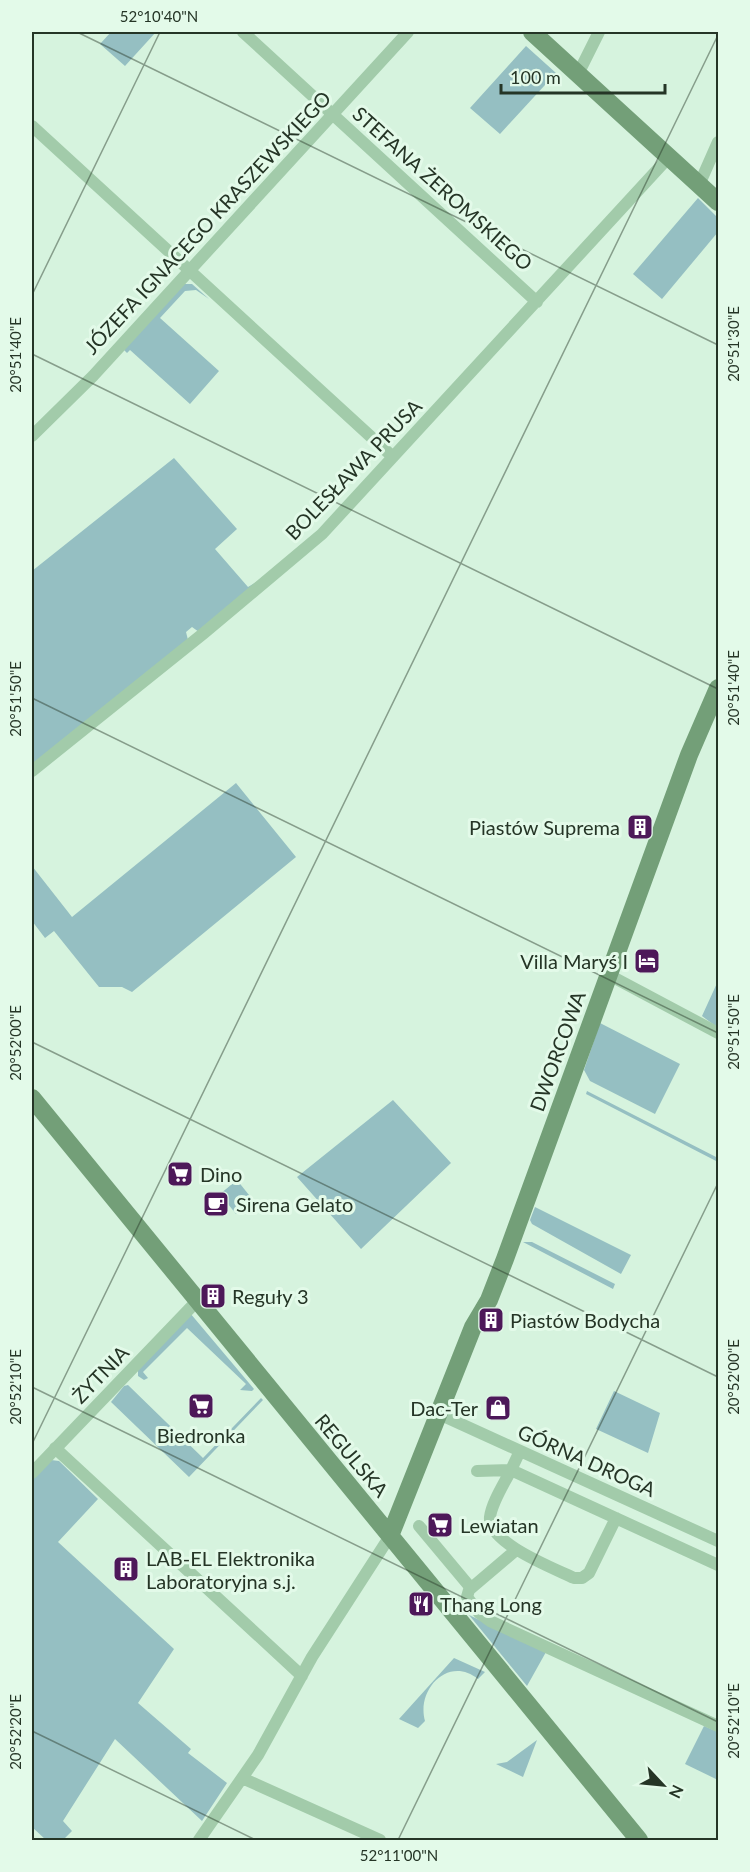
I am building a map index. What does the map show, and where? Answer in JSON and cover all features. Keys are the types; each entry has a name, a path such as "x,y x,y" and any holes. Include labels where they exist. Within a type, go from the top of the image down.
{"street":[{"name":"STEFANA ŻEROMSKIEGO","path":"243,32 537,302"},
{"name":"JÓZEFA IGNACEGO KRASZEWSKIEGO","path":"32,436 93,376 408,32"},
{"path":"531,32 718,202"},
{"path":"578,74 599,32"},
{"path":"32,126 393,457"},
{"path":"699,185 718,141"},
{"name":"BOLESŁAWA PRUSA","path":"32,771 313,543 669,157"},
{"name":"DWORCOWA","path":"390,1536 473,1327 489,1300 510,1246 689,754 718,688"},
{"path":"609,975 718,1033"},
{"name":"REGULSKA","path":"32,1098 196,1302 639,1840"},
{"name":"ŻYTNIA","path":"32,1473 196,1302"},
{"name":"GÓRNA DROGA","path":"439,1414 718,1541"},
{"path":"56,1448 302,1676"},
{"path":"520,1451 490,1520 515,1551 574,1578 582,1578 591,1570 616,1518"},
{"path":"477,1471 511,1470 718,1564"},
{"path":"419,1526 470,1587"},
{"path":"199,1840 270,1736 302,1676 390,1536"},
{"path":"515,1551 470,1587 467,1597 479,1613 490,1621 718,1726"},
{"path":"242,1778 380,1840"}],"shaded area":[{"path":"111,32 156,32 125,66 100,44"},
{"path":"526,46 556,73 500,134 470,108"},
{"path":"698,198 718,218 718,232 662,299 633,274"},
{"path":"184,284 192,284 209,299 196,290 185,291 160,318 219,371 190,404 130,350 127,353 123,349"},
{"path":"174,458 237,529 215,549 248,587 263,578 199,632 192,627 186,632 188,640 32,765 32,571"},
{"path":"236,783 296,857 132,992 122,987 99,987 54,931 45,938 32,921 32,866 72,917"},
{"path":"718,981 718,1028 702,1016"},
{"path":"600,1023 680,1064 655,1114 590,1081 584,1070"},
{"path":"587,1091 718,1158 718,1162 586,1094"},
{"path":"393,1100 451,1163 361,1249 297,1177"},
{"path":"237,1180 253,1200 236,1214 220,1194"},
{"path":"535,1207 631,1255 621,1274 532,1224 530,1220"},
{"path":"523,1242 532,1242 615,1284 613,1289"},
{"path":"190,1313 254,1389 252,1391 240,1390 246,1384 187,1328 143,1372 148,1378 144,1380 138,1376 138,1370"},
{"path":"128,1385 203,1458 261,1398 263,1400 189,1477 111,1402 124,1386"},
{"path":"614,1391 660,1413 648,1453 596,1429"},
{"path":"51,1460 59,1461 98,1499 58,1542 174,1649 138,1703 191,1749 188,1753 227,1783 202,1821 115,1739 63,1821 72,1831 63,1840 46,1840 32,1827 32,1480"},
{"path":"469,1615 546,1652 527,1686"},
{"path":"454,1658 485,1672 478,1679 467,1673 456,1671 446,1673 430,1687 425,1698 425,1721 418,1728 399,1719"},
{"path":"704,1726 718,1732 718,1780 685,1764"},
{"path":"537,1740 523,1777 496,1764 507,1762"}],"place":[{"name":"Piastów Suprema","path":"640,827"},
{"name":"Villa Maryś I","path":"647,961"},
{"name":"Dino","path":"180,1174"},
{"name":"Sirena Gelato","path":"216,1204"},
{"name":"Reguły 3","path":"213,1296"},
{"name":"Piastów Bodycha","path":"491,1320"},
{"name":"Biedronka","path":"201,1406"},
{"name":"Dac-Ter","path":"498,1408"},
{"name":"Lewiatan","path":"440,1525"},
{"name":"LAB-EL Elektronika Laboratoryjna s.j.","path":"126,1569"},
{"name":"Thang Long","path":"421,1604"}]}
